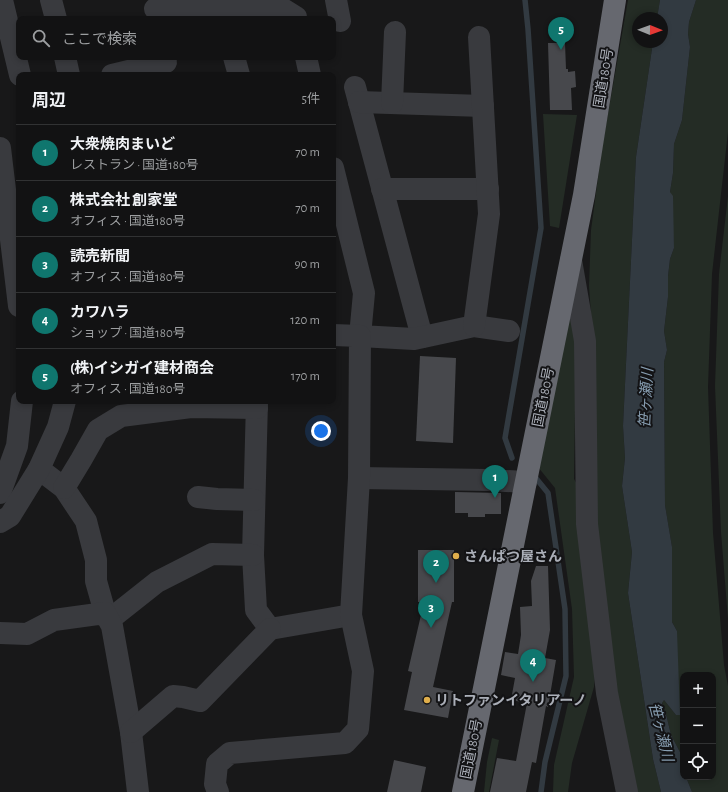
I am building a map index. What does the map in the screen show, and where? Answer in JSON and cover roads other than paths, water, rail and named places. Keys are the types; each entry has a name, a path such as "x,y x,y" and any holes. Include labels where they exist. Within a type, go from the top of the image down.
{"highway":[{"name":"国道180号","path":"463,792 584,195 615,0"}],"street":[{"path":"2,0 16,58"},
{"path":"51,0 55,16"},
{"path":"336,0 340,21"},
{"path":"155,9 224,15 283,9 294,16"},
{"path":"392,103 395,32"},
{"path":"474,326 489,214 479,37"},
{"path":"16,60 19,72"},
{"path":"66,60 68,72"},
{"path":"235,60 238,72"},
{"path":"307,60 309,72"},
{"path":"128,72 167,65"},
{"path":"422,337 357,94 392,103 483,106"},
{"path":"0,148 16,276"},
{"path":"218,792 215,784 217,764 230,753 344,743 358,729 363,671 351,615 358,478 360,336 364,293 336,180"},
{"path":"382,189 488,189"},
{"path":"0,246 16,276"},
{"path":"571,259 585,341 587,524 607,692 627,792"},
{"path":"336,335 414,339 474,326 509,331"},
{"path":"0,493 8,442 21,404"},
{"path":"0,522 10,516 39,469 58,426 64,404"},
{"path":"64,488 98,430 121,416 191,408 257,405 253,555 256,610 270,629"},
{"path":"39,469 64,488 86,521 96,560 96,581 107,617 112,626 132,732 138,792"},
{"path":"358,478 526,482"},
{"path":"198,497 254,500"},
{"path":"0,633 27,634 54,620 107,617 157,582 212,554 253,555"},
{"path":"132,732 173,696 200,701 270,629 351,615"}],"water":[{"name":"笹ヶ瀬川","path":"660,0 696,0 689,22 688,34 690,47 682,120 674,144 673,173 670,192 673,196 674,248 670,259 664,331 667,350 664,362 665,505 672,547 672,622 677,631 680,715 676,715 664,700 662,703 671,735 680,752 680,780 687,780 692,792 661,792 653,759 628,593 632,552 622,486 625,458 623,426 636,157 652,48 668,48 668,12 658,12"}],"waterway":[{"path":"512,458 505,438 541,228 525,0"},
{"path":"535,477 548,493 565,609 566,676 545,762 541,792"}],"place":[{"name":"(株)イシガイ建材商会","path":"561,50"},
{"name":"大衆焼肉まいど","path":"495,498"},
{"name":"さんぱつ屋さん","path":"456,556"},
{"name":"株式会社 創家堂","path":"436,583"},
{"name":"読売新聞","path":"431,628"},
{"name":"カワハラ","path":"533,682"},
{"name":"リトファンイタリアーノ","path":"427,700"}]}
